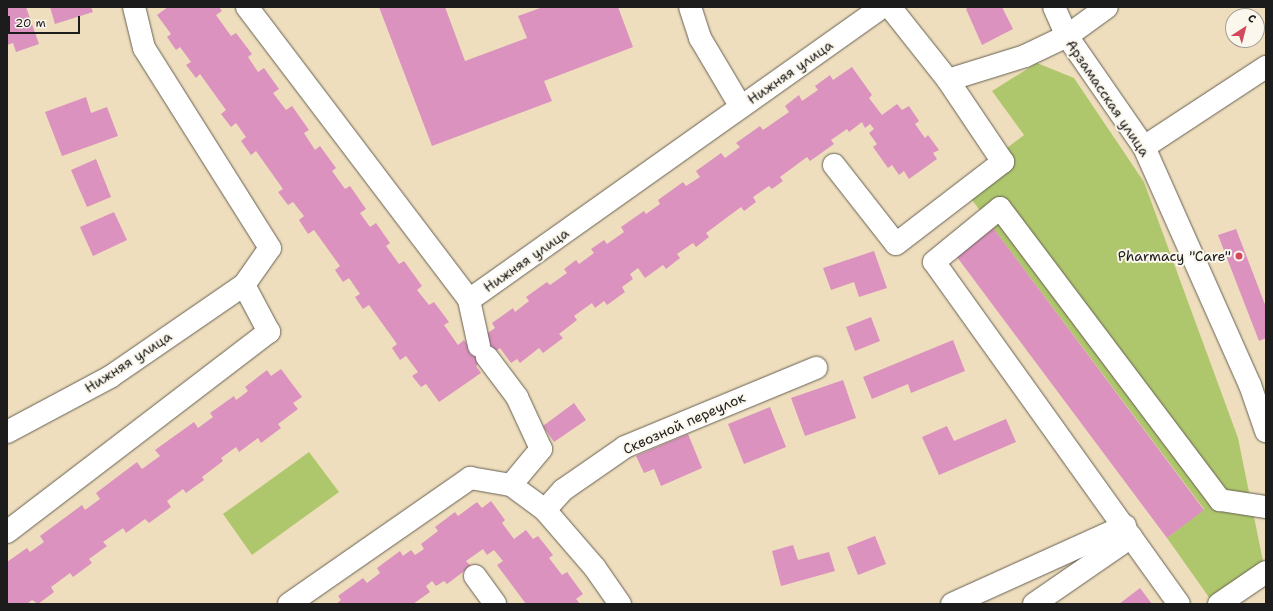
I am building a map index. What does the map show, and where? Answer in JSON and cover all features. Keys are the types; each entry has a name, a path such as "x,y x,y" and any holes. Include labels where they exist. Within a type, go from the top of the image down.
{"street":[{"path":"7,532 269,332 244,285 270,248 144,48 134,7"},
{"name":"Нижняя улица","path":"247,7 469,300 882,7"},
{"path":"690,7 700,38 741,107"},
{"path":"834,165 896,244 1004,162 948,80 890,7"},
{"name":"Арзамасская улица","path":"1054,7 1067,36 1144,148 1250,385 1266,431"},
{"path":"948,80 1025,56 1067,36 1107,7"},
{"path":"1144,148 1266,67"},
{"path":"1179,604 934,262 1000,208 1220,500 1266,506"},
{"name":"Нижняя улица","path":"7,432 110,377 244,285"},
{"path":"469,300 483,351 517,397 541,449 511,485"},
{"name":"Сквозной переулок","path":"545,510 563,490 624,447 816,368"},
{"path":"289,604 470,478 511,485 545,510 595,568 620,604"},
{"path":"952,604 1067,552 1128,531"},
{"path":"1034,604 1128,531"},
{"path":"1219,604 1266,572"},
{"path":"475,576 495,604"}],"green space":[{"path":"1037,63 1074,78 1144,182 1238,438 1264,566 1213,603 1167,538 1204,509 960,184 1024,135 992,91"},
{"path":"309,452 339,492 252,555 223,514"}],"building":[{"path":"7,7 26,7 39,44 16,52 13,43 7,45"},
{"path":"50,7 91,7 93,12 55,24"},
{"path":"168,7 219,7 222,11 216,15 231,36 236,33 252,54 248,57 258,72 264,68 279,89 273,93 286,110 292,106 309,130 304,133 315,150 320,146 336,168 332,171 345,189 350,186 366,209 360,213 370,227 376,223 390,243 386,246 399,264 404,261 422,286 417,290 429,305 434,302 449,322 444,325 458,345 464,340 471,351 485,335 495,328 492,323 513,308 515,312 529,301 526,297 547,282 550,285 567,273 564,269 576,260 579,264 594,253 591,249 604,240 607,244 624,232 621,227 644,211 646,214 660,204 658,200 683,182 686,186 700,177 696,171 721,153 725,158 740,147 736,143 760,126 763,130 789,112 785,106 799,95 802,101 818,90 815,86 830,75 833,80 852,67 872,95 869,98 882,115 897,104 902,110 909,106 919,121 915,124 925,138 928,135 939,150 933,153 937,159 909,179 904,171 899,175 892,165 888,168 873,147 877,144 869,133 874,129 870,124 865,128 862,122 849,132 847,129 831,140 834,144 810,161 807,157 780,177 783,181 772,189 769,186 753,197 756,202 744,211 741,207 706,233 709,237 696,247 693,243 677,254 680,258 666,269 663,265 645,278 638,268 630,274 633,279 622,287 625,292 607,305 604,301 595,308 592,303 574,316 577,320 559,334 563,338 543,353 539,348 520,363 517,359 511,363 500,348 476,366 481,373 439,402 426,384 421,387 412,376 418,372 406,356 400,360 392,348 397,344 369,305 363,309 355,297 360,294 349,278 343,282 335,270 340,266 314,230 308,234 299,220 304,216 293,202 288,205 278,192 283,189 256,151 251,155 241,141 246,137 236,123 231,127 221,114 226,110 200,74 196,78 186,65 191,62 180,47 176,50 167,37 171,34 157,15"},
{"path":"379,7 445,7 465,61 527,38 518,16 543,7 618,7 633,47 544,81 552,101 432,146"},
{"path":"969,7 1002,7 1013,29 982,45 966,9"},
{"path":"86,97 91,113 107,107 118,136 62,156 45,112"},
{"path":"96,159 111,197 87,207 71,170"},
{"path":"114,212 127,240 93,256 80,227"},
{"path":"991,225 1204,510 1167,538 954,253"},
{"path":"1236,229 1266,307 1266,338 1259,341 1218,235"},
{"path":"874,251 887,288 859,297 854,282 831,290 823,268"},
{"path":"871,317 880,341 855,351 846,327"},
{"path":"953,340 965,371 911,393 908,384 872,399 863,377"},
{"path":"281,369 302,397 293,403 298,409 278,424 281,428 261,443 258,438 239,452 236,447 221,458 223,461 202,477 204,480 186,493 183,489 167,501 171,507 149,523 145,519 126,533 123,528 103,542 107,546 89,559 92,563 73,577 70,573 51,587 54,592 38,604 32,600 27,604 7,604 7,562 27,548 30,552 44,542 40,536 82,505 85,510 100,499 96,493 137,462 142,469 160,456 155,450 194,422 198,428 213,417 210,413 234,396 236,400 248,391 245,387 267,370 271,376"},
{"path":"843,380 856,418 805,436 791,398"},
{"path":"574,403 586,420 554,442 543,426"},
{"path":"770,407 786,447 744,464 728,424"},
{"path":"1006,419 1016,442 939,475 922,437 947,426 954,441"},
{"path":"688,434 702,468 661,486 654,469 644,473 636,456"},
{"path":"491,501 505,520 502,523 514,539 526,530 533,539 538,536 553,555 549,558 562,575 567,572 583,594 576,599 580,604 526,604 497,565 503,561 494,550 487,555 483,549 466,561 471,566 447,584 444,581 436,586 432,581 426,586 430,592 413,604 336,604 341,600 338,596 363,578 367,583 380,573 377,568 400,551 403,556 411,550 415,555 424,549 421,544 438,531 435,527 455,512 458,516 477,502 482,508"},
{"path":"875,536 886,564 858,575 847,547"},
{"path":"793,545 798,560 829,552 835,571 781,586 772,551"},
{"path":"1140,588 1152,604 1119,604"}],"place":[{"name":"Pharmacy \"Care\"","path":"1239,256"}]}
